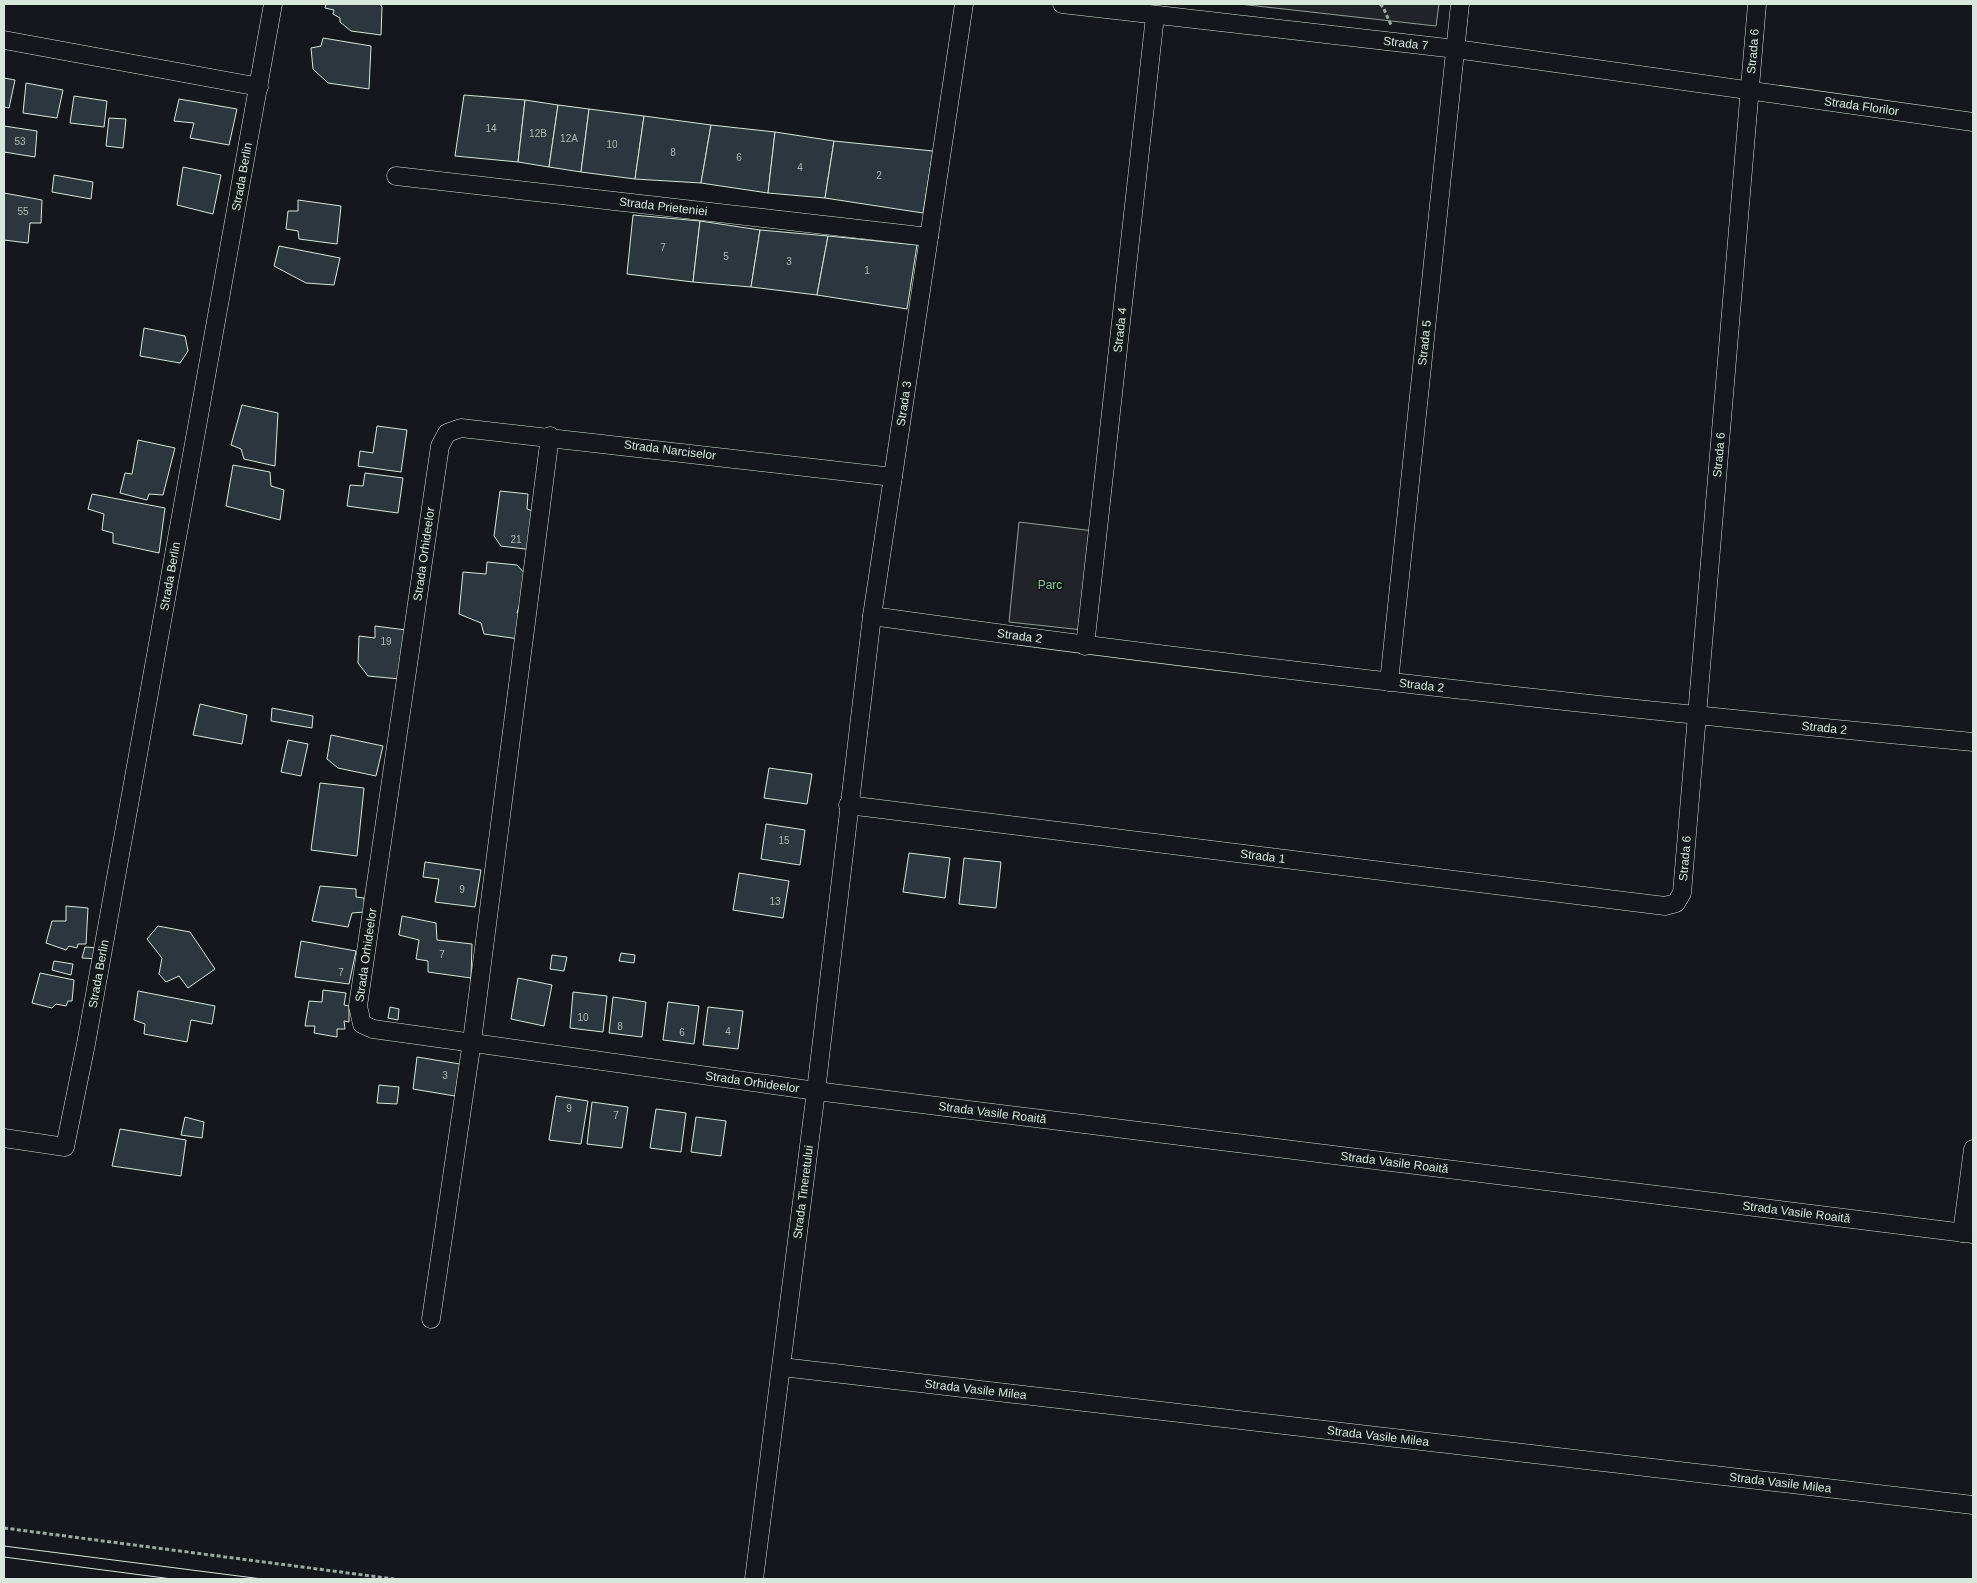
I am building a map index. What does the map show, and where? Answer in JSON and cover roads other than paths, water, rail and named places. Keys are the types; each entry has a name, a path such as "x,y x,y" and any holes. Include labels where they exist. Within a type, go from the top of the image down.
{"street":[{"name":"Strada Berlin","path":"4,1138 65,1147 86,1044 273,4"},
{"name":"Strada 3","path":"848,805 872,616 964,4"},
{"name":"Strada 7","path":"1062,4 1456,49 1750,92"},
{"name":"Strada 5","path":"1389,682 1460,4"},
{"name":"Strada 6","path":"1676,903 1682,893 1757,4"},
{"name":"Strada 4","path":"1085,646 1155,16"},
{"path":"4,40 259,87"},
{"name":"Strada Florilor","path":"1750,92 1973,122"},
{"name":"Strada Prieteniei","path":"396,176 929,237"},
{"name":"Strada Narciselor","path":"447,433 461,428 550,436 893,477"},
{"name":"Strada Orhideelor","path":"447,433 440,446 358,1006 362,1024 373,1029 816,1091"},
{"path":"432,1319 472,1042 550,436"},
{"name":"Strada 2","path":"872,616 1085,646 1389,682 1697,716 1973,742"},
{"name":"Strada 1","path":"848,805 1665,906 1676,903"},
{"name":"Strada Tineretului","path":"754,1579 816,1091 848,805"},
{"name":"Strada Vasile Roaită","path":"816,1091 1968,1234"},
{"path":"1968,1234 1973,1149"},
{"name":"Strada Vasile Milea","path":"782,1367 1973,1505"}],"tram line":[{"path":"4,1546 262,1579"},
{"path":"4,1557 172,1579"}],"park label":[{"name":"Parc","path":"1050,585"}]}
